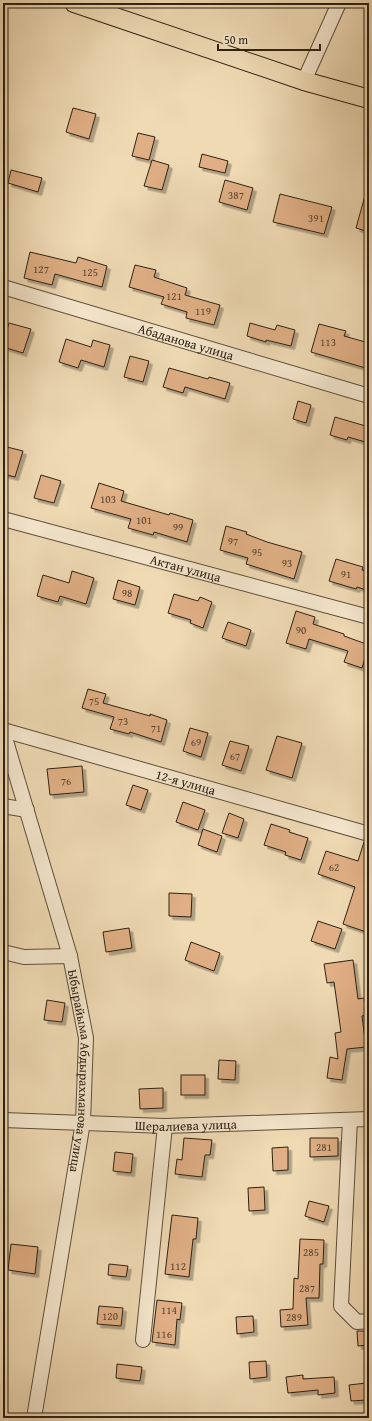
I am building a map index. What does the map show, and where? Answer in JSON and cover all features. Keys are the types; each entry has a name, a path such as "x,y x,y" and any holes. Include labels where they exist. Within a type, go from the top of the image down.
{"main road":[{"path":"74,3 304,81 369,99"}],"street":[{"path":"304,81 339,3"},
{"name":"Абаданова улица","path":"3,287 369,396"},
{"name":"Актан улица","path":"3,519 369,617"},
{"name":"Ыбырайыма Абдырахманова улица","path":"3,730 28,810 70,956 86,1038 82,1122 34,1418"},
{"name":"12-я улица","path":"3,730 369,834"},
{"path":"3,806 28,810"},
{"path":"3,952 24,957 70,956"},
{"name":"Шералиева улица","path":"3,1120 165,1126 369,1119"},
{"path":"350,1120 341,1306 357,1322 369,1321"},
{"path":"143,1340 165,1126"}],"building":[{"path":"73,108 96,114 89,139 66,132"},
{"path":"138,133 155,137 149,160 132,156"},
{"path":"202,154 228,161 225,173 199,167"},
{"path":"152,160 169,165 162,190 144,186"},
{"path":"11,170 42,178 38,192 8,183"},
{"path":"225,180 253,188 247,210 219,202"},
{"path":"366,192 369,193 369,232 356,228"},
{"path":"280,194 332,207 324,234 273,222"},
{"path":"30,252 76,263 78,257 107,266 102,287 55,274 52,285 24,278"},
{"path":"135,265 156,270 154,277 187,288 185,295 220,305 214,325 186,318 187,312 161,304 164,297 129,287"},
{"path":"9,323 31,329 23,353 3,347 3,342"},
{"path":"250,323 275,330 277,325 295,330 291,346 266,340 266,342 247,336"},
{"path":"319,324 346,331 344,336 369,343 369,369 311,352"},
{"path":"66,339 91,347 93,340 110,345 104,367 81,360 78,368 59,362"},
{"path":"130,356 149,361 143,382 124,377"},
{"path":"169,368 208,379 209,377 230,383 225,399 185,387 183,393 163,387"},
{"path":"298,401 311,405 306,423 293,419"},
{"path":"335,417 369,427 369,443 348,437 347,440 330,435"},
{"path":"3,446 23,451 15,477 3,474"},
{"path":"41,475 61,481 54,503 34,498"},
{"path":"99,483 124,491 121,501 169,515 170,513 193,520 187,542 154,532 153,535 128,528 131,519 91,508"},
{"path":"226,526 247,532 246,534 267,542 302,552 294,579 246,564 248,558 220,550"},
{"path":"336,559 363,567 362,570 369,572 369,591 357,587 356,589 329,581"},
{"path":"72,571 94,578 86,604 60,596 58,602 37,596 43,575 69,583"},
{"path":"118,580 140,587 135,605 113,599"},
{"path":"174,594 198,601 200,597 212,602 203,628 190,623 191,620 168,613"},
{"path":"296,611 315,617 313,624 344,634 344,636 369,645 362,668 344,662 348,651 309,639 306,649 286,643"},
{"path":"228,622 251,630 246,646 222,638"},
{"path":"88,689 106,694 103,703 150,716 150,714 167,720 161,742 130,732 129,734 110,729 114,717 82,708"},
{"path":"190,728 208,733 201,757 183,751"},
{"path":"277,736 302,743 292,778 266,770"},
{"path":"230,741 249,746 241,771 222,765"},
{"path":"82,766 84,792 50,795 47,769"},
{"path":"133,785 148,790 141,810 126,805"},
{"path":"183,802 205,810 198,830 176,822"},
{"path":"229,813 244,819 238,838 222,833"},
{"path":"271,824 308,838 301,860 285,855 286,852 264,845"},
{"path":"203,829 222,836 217,852 198,845"},
{"path":"364,842 369,842 369,933 343,924 355,887 318,874 326,851 358,861"},
{"path":"169,893 192,894 191,917 169,916"},
{"path":"318,921 342,929 335,949 311,941"},
{"path":"129,928 132,948 106,952 103,932"},
{"path":"191,942 220,953 214,971 185,960"},
{"path":"353,960 358,999 364,998 366,1015 362,1016 366,1047 347,1049 342,1080 327,1078 330,1057 338,1059 335,1033 341,1032 334,982 327,983 324,964"},
{"path":"47,1000 65,1003 62,1022 44,1020"},
{"path":"219,1060 236,1061 235,1080 218,1079"},
{"path":"181,1075 205,1075 205,1095 181,1095"},
{"path":"163,1088 163,1108 140,1109 139,1089"},
{"path":"184,1138 212,1140 210,1155 205,1155 202,1177 175,1174 177,1159 182,1160"},
{"path":"310,1138 338,1138 338,1156 310,1157"},
{"path":"288,1147 288,1170 273,1171 272,1148"},
{"path":"115,1152 133,1154 131,1173 113,1171"},
{"path":"264,1187 265,1210 249,1211 248,1188"},
{"path":"309,1201 329,1206 324,1222 305,1216"},
{"path":"172,1215 198,1218 196,1239 193,1239 189,1277 165,1274"},
{"path":"300,1239 324,1240 323,1264 320,1264 319,1298 306,1298 308,1325 281,1327 280,1310 293,1309 294,1278 298,1279"},
{"path":"11,1244 38,1247 35,1274 8,1270"},
{"path":"109,1264 128,1266 126,1277 108,1275"},
{"path":"157,1300 182,1303 180,1320 177,1319 175,1345 152,1342"},
{"path":"99,1306 123,1308 121,1326 97,1324"},
{"path":"253,1316 254,1332 237,1334 236,1317"},
{"path":"357,1331 369,1331 369,1345 358,1346"},
{"path":"266,1361 267,1377 250,1379 249,1362"},
{"path":"117,1364 142,1367 140,1381 116,1378"},
{"path":"303,1375 303,1379 334,1377 335,1393 318,1395 318,1390 288,1393 286,1377"},
{"path":"366,1383 367,1400 351,1401 349,1385"}]}
